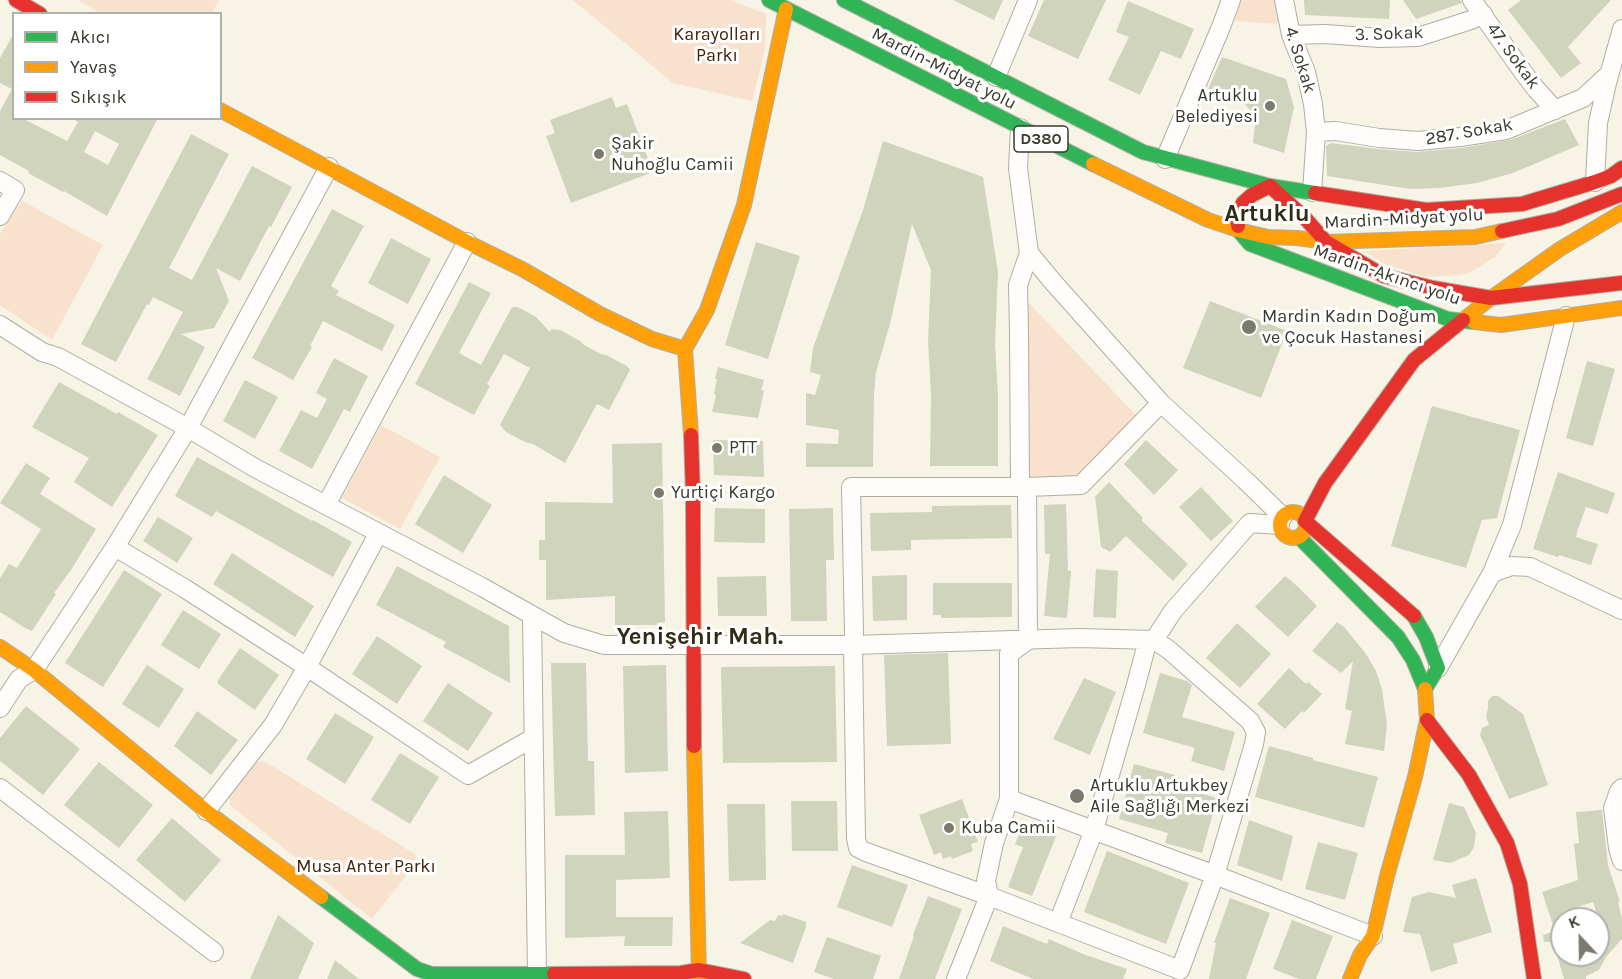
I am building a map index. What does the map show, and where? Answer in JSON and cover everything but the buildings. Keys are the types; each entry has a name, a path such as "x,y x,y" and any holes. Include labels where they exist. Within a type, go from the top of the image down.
{"main road":[{"path":"16,0 37,12"},
{"name":"Mardin-Midyat yolu","path":"769,0 1020,128 1208,220 1268,237 1326,242 1475,237 1558,219 1622,194"},
{"name":"Mardin-Midyat yolu","path":"844,0 1143,152 1270,186 1426,210 1522,204 1595,182 1611,176 1622,168"},
{"path":"699,974 694,789 693,497 690,406 685,349 707,310 744,204 786,9"},
{"path":"222,111 522,269 611,319 652,339 685,349"},
{"path":"1238,230 1237,214 1243,203 1252,195 1270,186"},
{"name":"Mardin-Akıncı yolu","path":"1270,186 1305,218 1326,242 1384,276 1433,288 1491,298 1622,283"},
{"path":"1287,529 1305,530 1305,521 1325,483 1414,360 1491,298 1560,249 1622,212"},
{"path":"1208,220 1250,244"},
{"name":"Mardin-Akıncı yolu","path":"1238,230 1250,244 1448,318 1501,325 1622,309"},
{"path":"1287,529 1290,513 1301,515 1305,521 1414,616 1426,637 1438,668 1425,689"},
{"path":"1287,529 1398,638 1413,660 1425,689 1427,720 1415,777 1373,936 1360,955 1350,979"},
{"path":"0,647 22,677 206,811 410,976 681,973 744,979"},
{"path":"1427,720 1469,775 1507,843 1520,884 1534,979"},
{"path":"97,739 248,859"},
{"path":"1373,936 1378,955"}],"street":[{"path":"996,77 1028,0"},
{"path":"1165,159 1231,0"},
{"name":"4. Sokak","path":"1284,0 1291,35 1306,72 1313,104 1316,132 1312,192"},
{"name":"3. Sokak","path":"1291,35 1418,37 1471,21 1478,7"},
{"name":"47. Sokak","path":"1478,7 1523,72 1555,110"},
{"path":"1595,182 1598,123 1622,29"},
{"name":"287. Sokak","path":"1316,132 1336,131 1378,138 1418,141 1506,130 1583,98 1609,74"},
{"path":"1020,128 1018,168 1029,253 1018,285 1028,640"},
{"path":"0,708 115,547 188,428 329,167"},
{"path":"0,216 8,185"},
{"path":"326,505 467,242"},
{"path":"1029,253 1161,403 1245,480 1287,529"},
{"path":"1438,668 1492,573 1512,525 1566,316"},
{"path":"0,325 42,352 58,357 188,428 255,468 482,587 564,633 604,645 853,645 1079,638 1149,640 1169,650 1250,721 1256,732 1215,875 1180,970 858,848 855,777 853,645 851,487 1081,485 1161,403"},
{"path":"1058,923 1094,830 1149,640 1250,523 1287,529"},
{"path":"206,811 273,725 307,667 378,534"},
{"path":"115,547 184,588 307,667 468,775 533,738"},
{"path":"1492,573 1511,566 1530,567 1622,610"},
{"path":"532,616 537,974"},
{"path":"956,979 989,896 986,881 994,843 1009,799 1009,654 1028,640"},
{"path":"0,788 214,952"},
{"path":"1622,788 1613,808 1622,861"},
{"path":"1009,799 1373,936"}],"green space":[{"path":"78,0 219,0 213,12 99,12"},
{"name":"Karayolları Parkı","path":"573,0 730,0 766,14 765,49 752,101 673,83"},
{"path":"1241,0 1278,0 1281,18 1276,24 1236,21 1234,17"},
{"path":"22,201 103,245 52,340 0,305 0,234"},
{"path":"1506,243 1495,257 1469,273 1449,276 1426,277 1385,264 1364,251"},
{"path":"1026,300 1137,416 1077,478 1028,479"},
{"path":"381,425 440,457 400,529 342,498"},
{"name":"Musa Anter Parkı","path":"264,761 415,854 416,863 372,919 230,805 229,796 254,763"}],"traffic: fast":[{"path":"769,0 1093,164"},
{"path":"844,0 1143,152 1270,186 1315,193"},
{"path":"1238,226 1238,230 1250,244 1448,319 1474,322"},
{"path":"1299,537 1398,637 1413,660 1425,689 1438,668 1426,637 1414,616"},
{"path":"321,897 417,969 432,974 554,974"}],"traffic: slow":[{"path":"691,435 685,349 707,310 744,205 786,9"},
{"path":"222,111 522,269 600,314 652,339 685,349"},
{"path":"1093,164 1208,220 1268,237 1326,242 1475,237 1502,231"},
{"path":"1463,320 1560,249 1622,212"},
{"path":"1474,322 1501,325 1622,308"},
{"path":"1293,512 1302,516 1306,525 1302,534 1293,538 1284,534 1280,525 1284,516 1293,512"},
{"path":"0,647 34,670 206,811 321,897"},
{"path":"1350,979 1360,955 1373,936 1415,777 1427,720 1425,689"},
{"path":"694,746 699,979"}],"traffic: jam":[{"path":"16,0 37,12"},
{"path":"1315,193 1426,210 1522,204 1595,182 1611,176 1622,168"},
{"path":"1238,226 1237,214 1243,203 1252,195 1270,186 1305,218 1326,242 1384,276 1433,288 1491,298 1622,283"},
{"path":"1502,231 1558,219 1622,194"},
{"path":"1414,616 1305,521 1325,483 1414,360 1463,320"},
{"path":"691,435 694,746"},
{"path":"1427,720 1469,775 1507,843 1520,884 1534,979"},
{"path":"554,974 681,973 699,970 744,979"}],"place":[{"name":"Artuklu Belediyesi","path":"1270,106"},
{"name":"Şakir Nuhoğlu Camii","path":"599,154"},
{"name":"Mardin Kadın Doğum ve Çocuk Hastanesi","path":"1249,327"},
{"name":"PTT","path":"717,448"},
{"name":"Yurtiçi Kargo","path":"659,493"},
{"name":"Artuklu Artukbey Aile Sağlığı Merkezi","path":"1077,796"},
{"name":"Kuba Camii","path":"949,828"}],"district":[{"name":"Artuklu","path":"1267,214"},
{"name":"Yenişehir Mah.","path":"700,637"}]}
